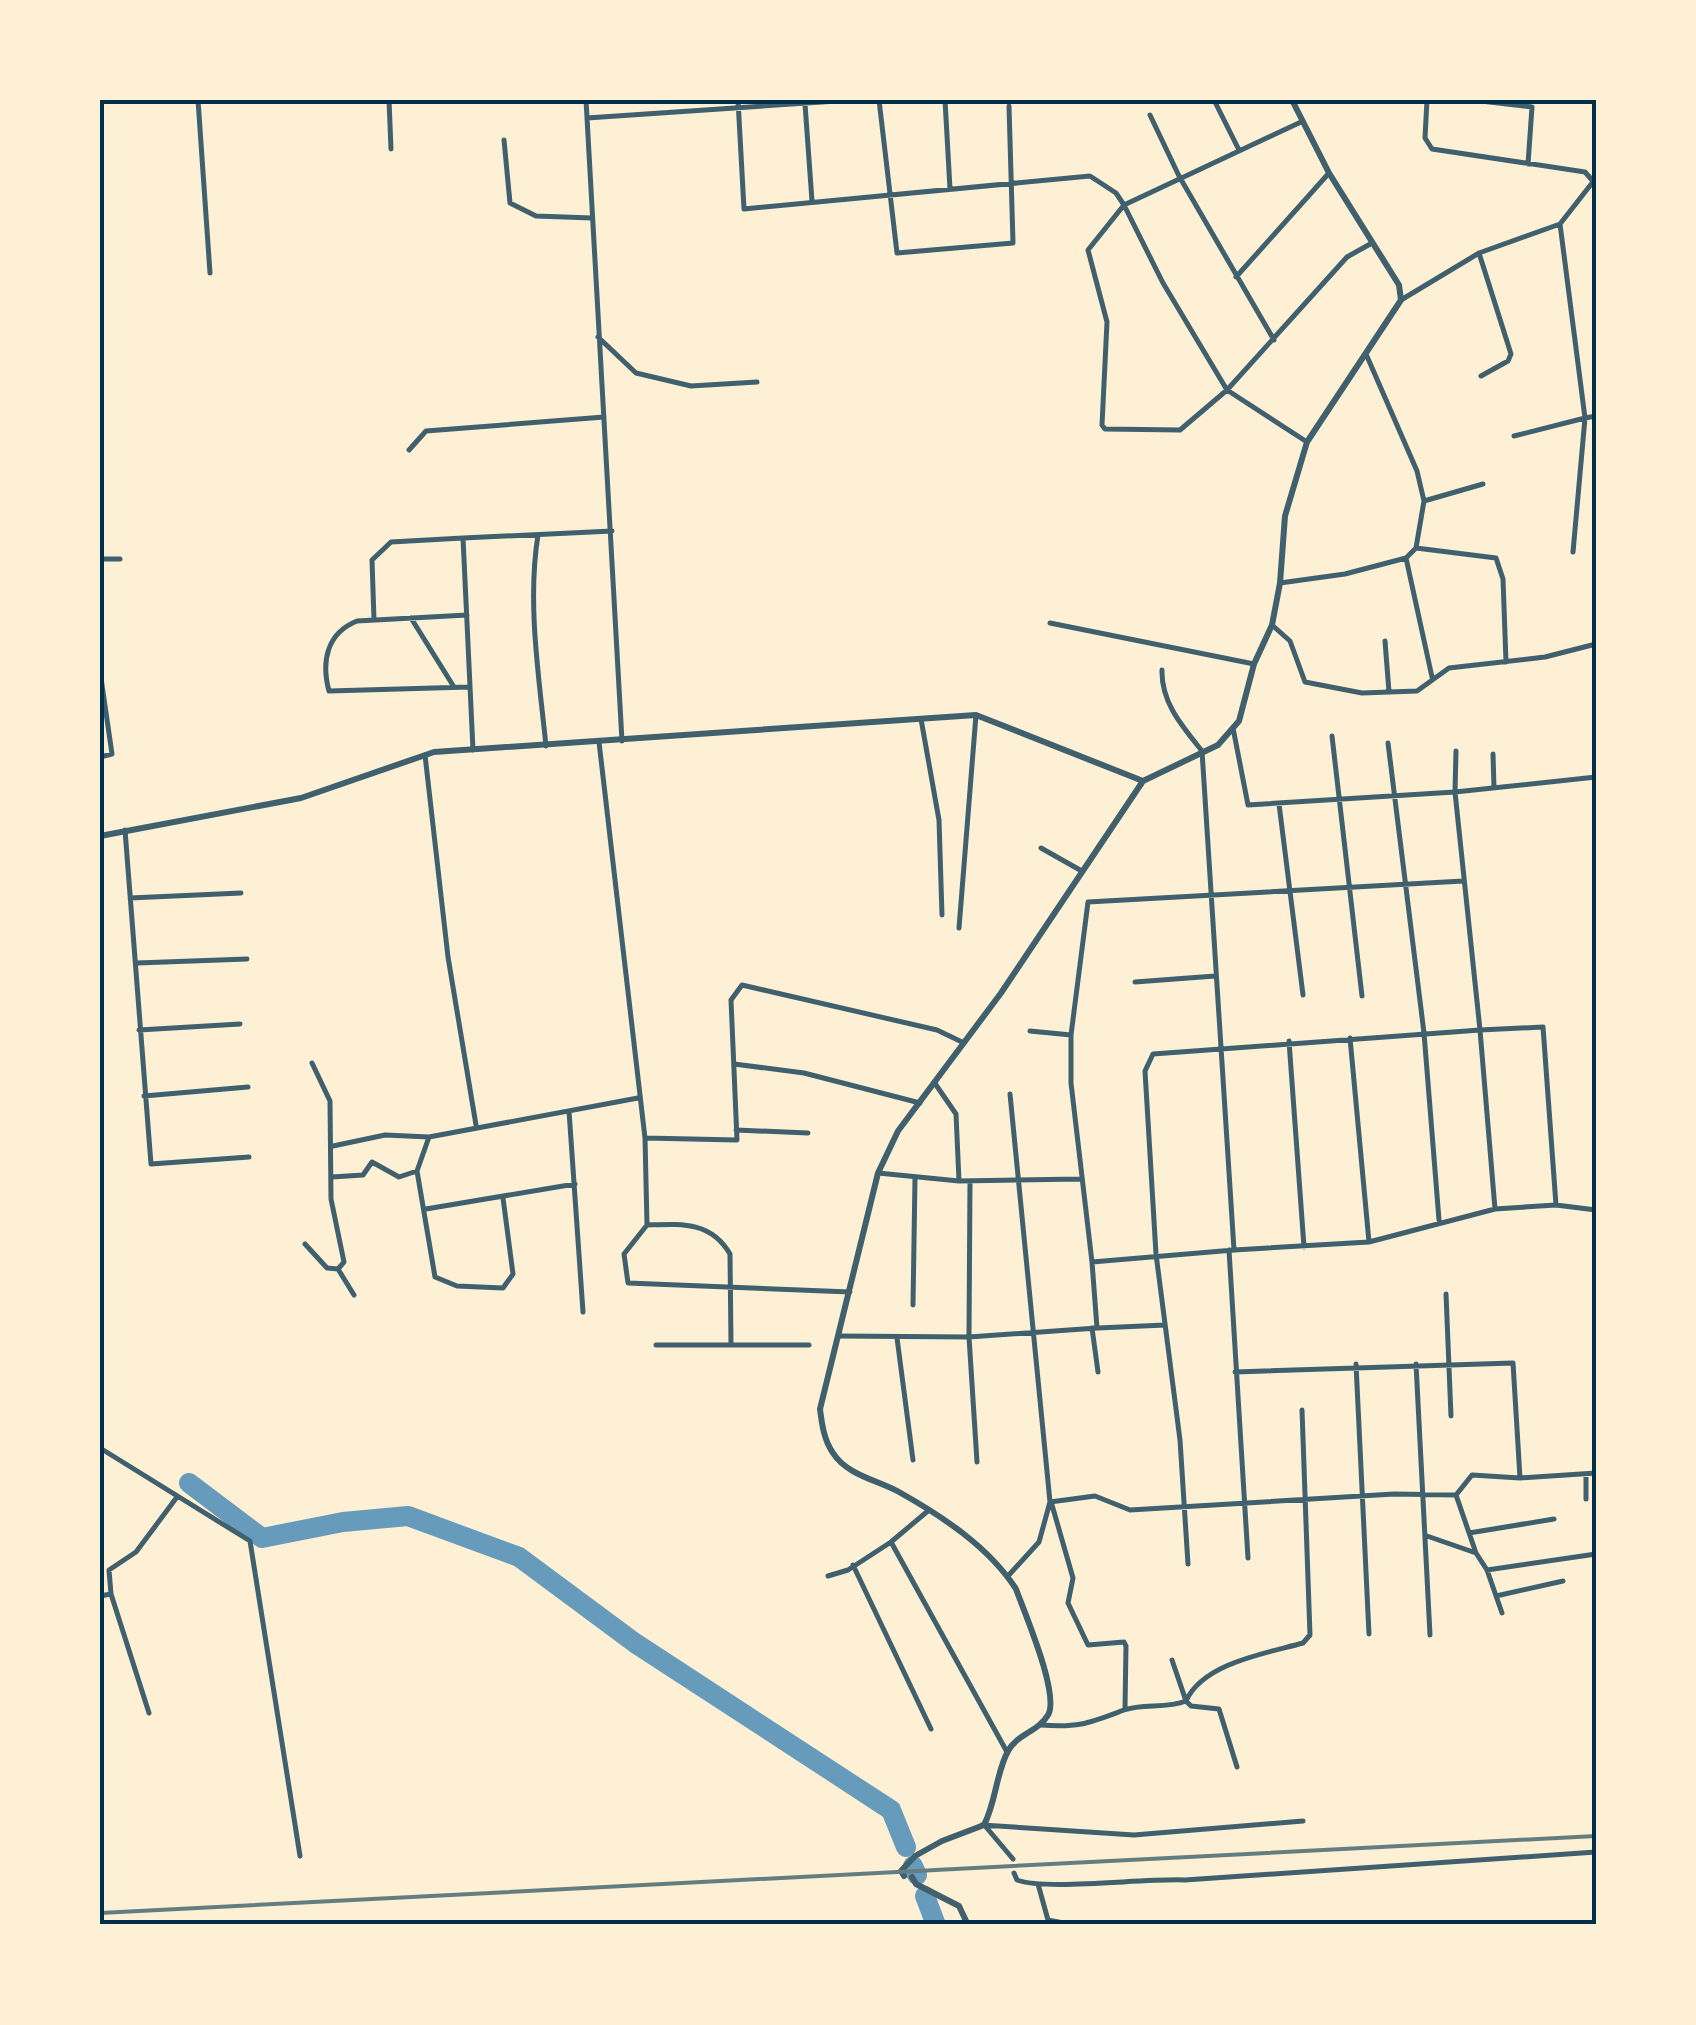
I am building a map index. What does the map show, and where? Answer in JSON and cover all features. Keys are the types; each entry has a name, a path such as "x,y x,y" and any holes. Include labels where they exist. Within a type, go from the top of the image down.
{"street":[{"path":"198,100 210,273"},
{"path":"389,100 391,149"},
{"path":"586,100 622,741"},
{"path":"738,100 744,210 1090,176 1116,192 1163,283 1227,390 1307,442"},
{"path":"587,118 852,100"},
{"path":"879,100 896,254 1013,243 1009,106"},
{"path":"946,100 950,189"},
{"path":"1214,100 1239,150"},
{"path":"1292,100 1329,174 1399,285 1401,300"},
{"path":"981,1827 1007,1752 1018,1739 1041,1725 1051,1710 1050,1692 1008,1576 929,1510 855,1472 834,1456 823,1434 820,1409 878,1173 898,1131 1001,993 1143,780 1218,745 1239,721 1254,664 1272,625 1280,582 1284,516 1307,442 1401,300 1479,254 1560,224 1594,179 1585,172 1432,150 1425,138 1427,100"},
{"path":"1472,100 1532,107 1528,164"},
{"path":"805,104 812,202"},
{"path":"1150,115 1179,176 1274,340"},
{"path":"1301,122 1179,176 1124,206 1088,250 1108,322 1102,424 1105,430 1180,430 1227,390 1347,257 1372,243"},
{"path":"504,140 510,203 536,216 592,218"},
{"path":"1236,277 1329,174"},
{"path":"1560,224 1584,418 1573,552"},
{"path":"1479,254 1511,354 1508,361 1481,376"},
{"path":"598,337 636,373 691,386 757,382"},
{"path":"1280,582 1344,574 1406,558 1416,548 1424,501 1417,471 1366,354"},
{"path":"1514,436 1596,416"},
{"path":"410,450 426,431 604,417"},
{"path":"1424,501 1483,484"},
{"path":"374,620 372,560 391,542 612,531"},
{"path":"538,535 534,561 538,668 546,746"},
{"path":"464,538 473,750"},
{"path":"1416,548 1496,558 1503,578 1506,662"},
{"path":"1406,558 1432,677"},
{"path":"100,559 120,559"},
{"path":"468,614 358,621 332,635 327,690 469,687"},
{"path":"411,618 454,688"},
{"path":"1050,623 1254,664"},
{"path":"1272,625 1290,641 1305,682 1362,693 1417,691 1450,668 1506,662 1596,644"},
{"path":"1385,641 1388,692"},
{"path":"1162,670 1162,688 1178,720 1202,751 1248,1558"},
{"path":"100,671 112,754 100,757"},
{"path":"100,836 301,798 425,755 976,715 1143,780"},
{"path":"959,928 976,715"},
{"path":"921,720 939,820 942,915"},
{"path":"1233,728 1248,805 1455,792 1596,777"},
{"path":"1332,736 1362,996"},
{"path":"599,742 645,1138 646,1225 624,1254 628,1283 850,1292"},
{"path":"1388,743 1402,884 1424,1033 1439,1220"},
{"path":"1456,751 1455,792 1495,1209"},
{"path":"1493,754 1494,788"},
{"path":"425,755 448,957 476,1125"},
{"path":"1279,804 1303,995"},
{"path":"125,830 151,1164 249,1158"},
{"path":"1041,848 1080,870"},
{"path":"1098,1372 1071,1035 1088,902 1463,881"},
{"path":"130,898 241,893"},
{"path":"138,962 248,960"},
{"path":"1135,982 1215,976"},
{"path":"645,1138 737,1140 731,1000 742,984 937,1030 962,1042"},
{"path":"139,1030 240,1024"},
{"path":"1188,1564 1156,1254 1144,1071 1153,1054 1289,1041 1542,1027 1556,1205"},
{"path":"1030,1031 1071,1035"},
{"path":"1350,1038 1370,1242"},
{"path":"1289,1041 1304,1247"},
{"path":"304,1244 327,1268 338,1268 344,1262 331,1200 330,1101 312,1064"},
{"path":"734,1064 804,1073 920,1103"},
{"path":"934,1082 956,1114 959,1181"},
{"path":"144,1096 248,1088"},
{"path":"1010,1094 1050,1502 1073,1578 1067,1593 1077,1627 1088,1645 1124,1642 1126,1646 1125,1710"},
{"path":"333,1146 386,1136 429,1137 476,1125 638,1098"},
{"path":"569,1111 583,1312"},
{"path":"736,1130 808,1133"},
{"path":"429,1137 416,1171 426,1209 435,1277 457,1286 504,1288 513,1274 503,1198"},
{"path":"331,1177 363,1175 372,1162 399,1177 416,1171"},
{"path":"878,1173 959,1181 1081,1179"},
{"path":"913,1305 915,1176"},
{"path":"970,1181 969,1337 977,1462"},
{"path":"426,1209 575,1184"},
{"path":"1092,1262 1156,1254 1370,1242 1439,1220 1495,1209 1556,1205 1596,1210"},
{"path":"646,1225 701,1226 715,1233 730,1254 730,1342"},
{"path":"338,1268 354,1295"},
{"path":"1446,1294 1451,1416"},
{"path":"838,1336 969,1337 1165,1325"},
{"path":"897,1338 912,1460"},
{"path":"656,1345 809,1345"},
{"path":"1235,1372 1356,1364 1513,1363 1520,1478"},
{"path":"1356,1364 1368,1634"},
{"path":"1416,1364 1430,1634"},
{"path":"1041,1725 1079,1728 1125,1710 1170,1707 1186,1701 1190,1690 1214,1674 1252,1656 1303,1643 1310,1635 1302,1410"},
{"path":"100,1448 250,1540 255,1552 300,1856"},
{"path":"1456,1496 1472,1475 1520,1478 1596,1473"},
{"path":"1586,1474 1586,1499"},
{"path":"1050,1502 1095,1496 1130,1510 1306,1499 1456,1496"},
{"path":"1456,1496 1502,1613"},
{"path":"149,1713 111,1594 109,1570 136,1552 177,1498"},
{"path":"1008,1576 1040,1542 1050,1502"},
{"path":"828,1576 890,1542 929,1510"},
{"path":"1469,1534 1554,1519"},
{"path":"1426,1536 1476,1553"},
{"path":"890,1542 1007,1752"},
{"path":"1486,1570 1596,1554"},
{"path":"853,1565 932,1729"},
{"path":"1496,1596 1563,1582"},
{"path":"100,1596 111,1594"},
{"path":"1172,1660 1186,1701 1191,1706 1219,1709 1236,1767"},
{"path":"968,1925 960,1906 916,1884 902,1871 915,1856 942,1840 981,1827 1134,1835 1303,1821"},
{"path":"981,1827 1013,1859"},
{"path":"1014,1873 1017,1880 1038,1884 1186,1880 1596,1852"},
{"path":"1038,1884 1048,1920 1074,1925"}],"waterway":[{"path":"189,1483 262,1538 343,1522 408,1516 519,1557 635,1643 891,1810 906,1847"},
{"path":"913,1866 917,1875"},
{"path":"925,1896 936,1925"}],"railway":[{"path":"100,1913 1596,1836"}]}
